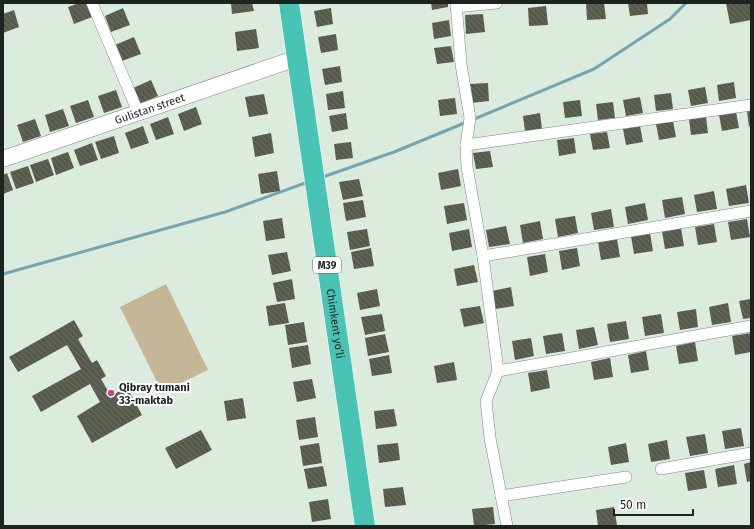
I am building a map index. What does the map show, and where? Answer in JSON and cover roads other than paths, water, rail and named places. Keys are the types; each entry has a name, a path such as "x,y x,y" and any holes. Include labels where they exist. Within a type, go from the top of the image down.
{"highway":[{"name":"Chimkent yo‘li","path":"289,3 365,526"}],"main road":[{"name":"Gulistan street","path":"3,159 297,58"}],"street":[{"path":"92,3 138,112"},
{"path":"497,3 456,5 461,64 470,118 466,145 467,167 482,256 498,372 486,401 490,438 507,526"},
{"path":"466,145 751,104"},
{"path":"482,256 751,211"},
{"path":"498,372 751,326"},
{"path":"661,470 751,453"},
{"path":"501,496 626,477"}],"waterway":[{"path":"472,120 594,69 670,19 686,3"},
{"path":"320,178 394,152 467,122"},
{"path":"3,274 225,212 308,182"}],"place":[{"name":"Qibray tumani 33-maktab","path":"111,393"}]}
